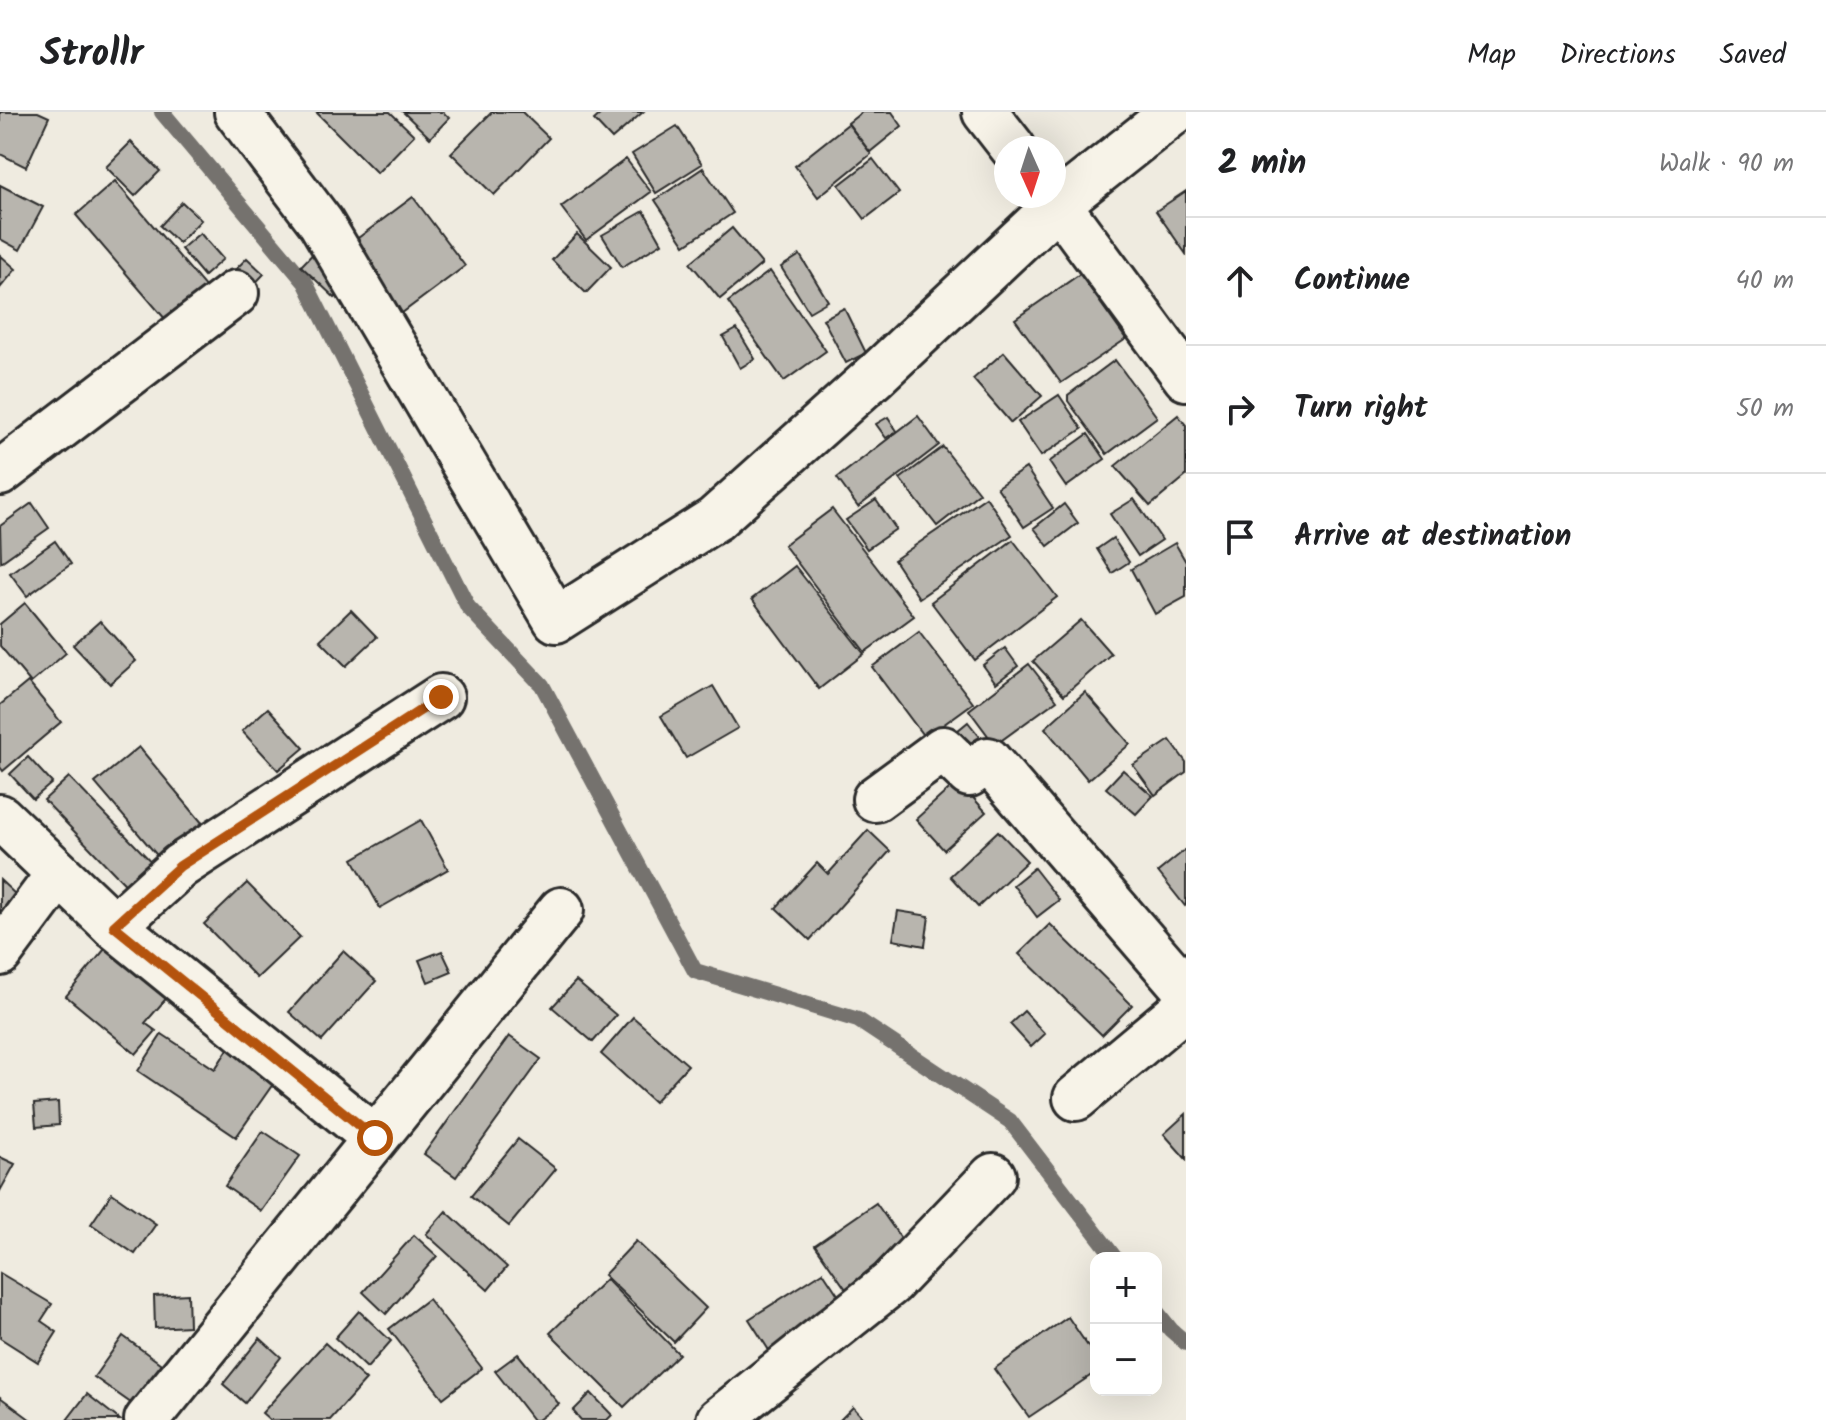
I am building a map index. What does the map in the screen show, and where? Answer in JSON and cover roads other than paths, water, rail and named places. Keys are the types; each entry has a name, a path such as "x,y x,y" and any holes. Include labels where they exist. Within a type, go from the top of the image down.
{"street":[{"path":"237,112 321,223 556,620 715,519 876,375 1047,208"},
{"path":"985,112 1004,136"},
{"path":"1066,192 1174,112"},
{"path":"1061,208 1186,378"},
{"path":"0,473 236,293"},
{"path":"114,926 180,866 441,697"},
{"path":"875,799 943,749 969,774 988,760 1186,990"},
{"path":"0,817 114,926 375,1138"},
{"path":"0,953 58,875"},
{"path":"147,1420 561,910"},
{"path":"1076,1098 1186,1006"},
{"path":"719,1420 891,1283 993,1176"}],"waterway":[{"path":"162,112 305,282 468,607 542,685 695,971 858,1020 1010,1121 1110,1252"},
{"path":"1162,1319 1186,1343"}]}
